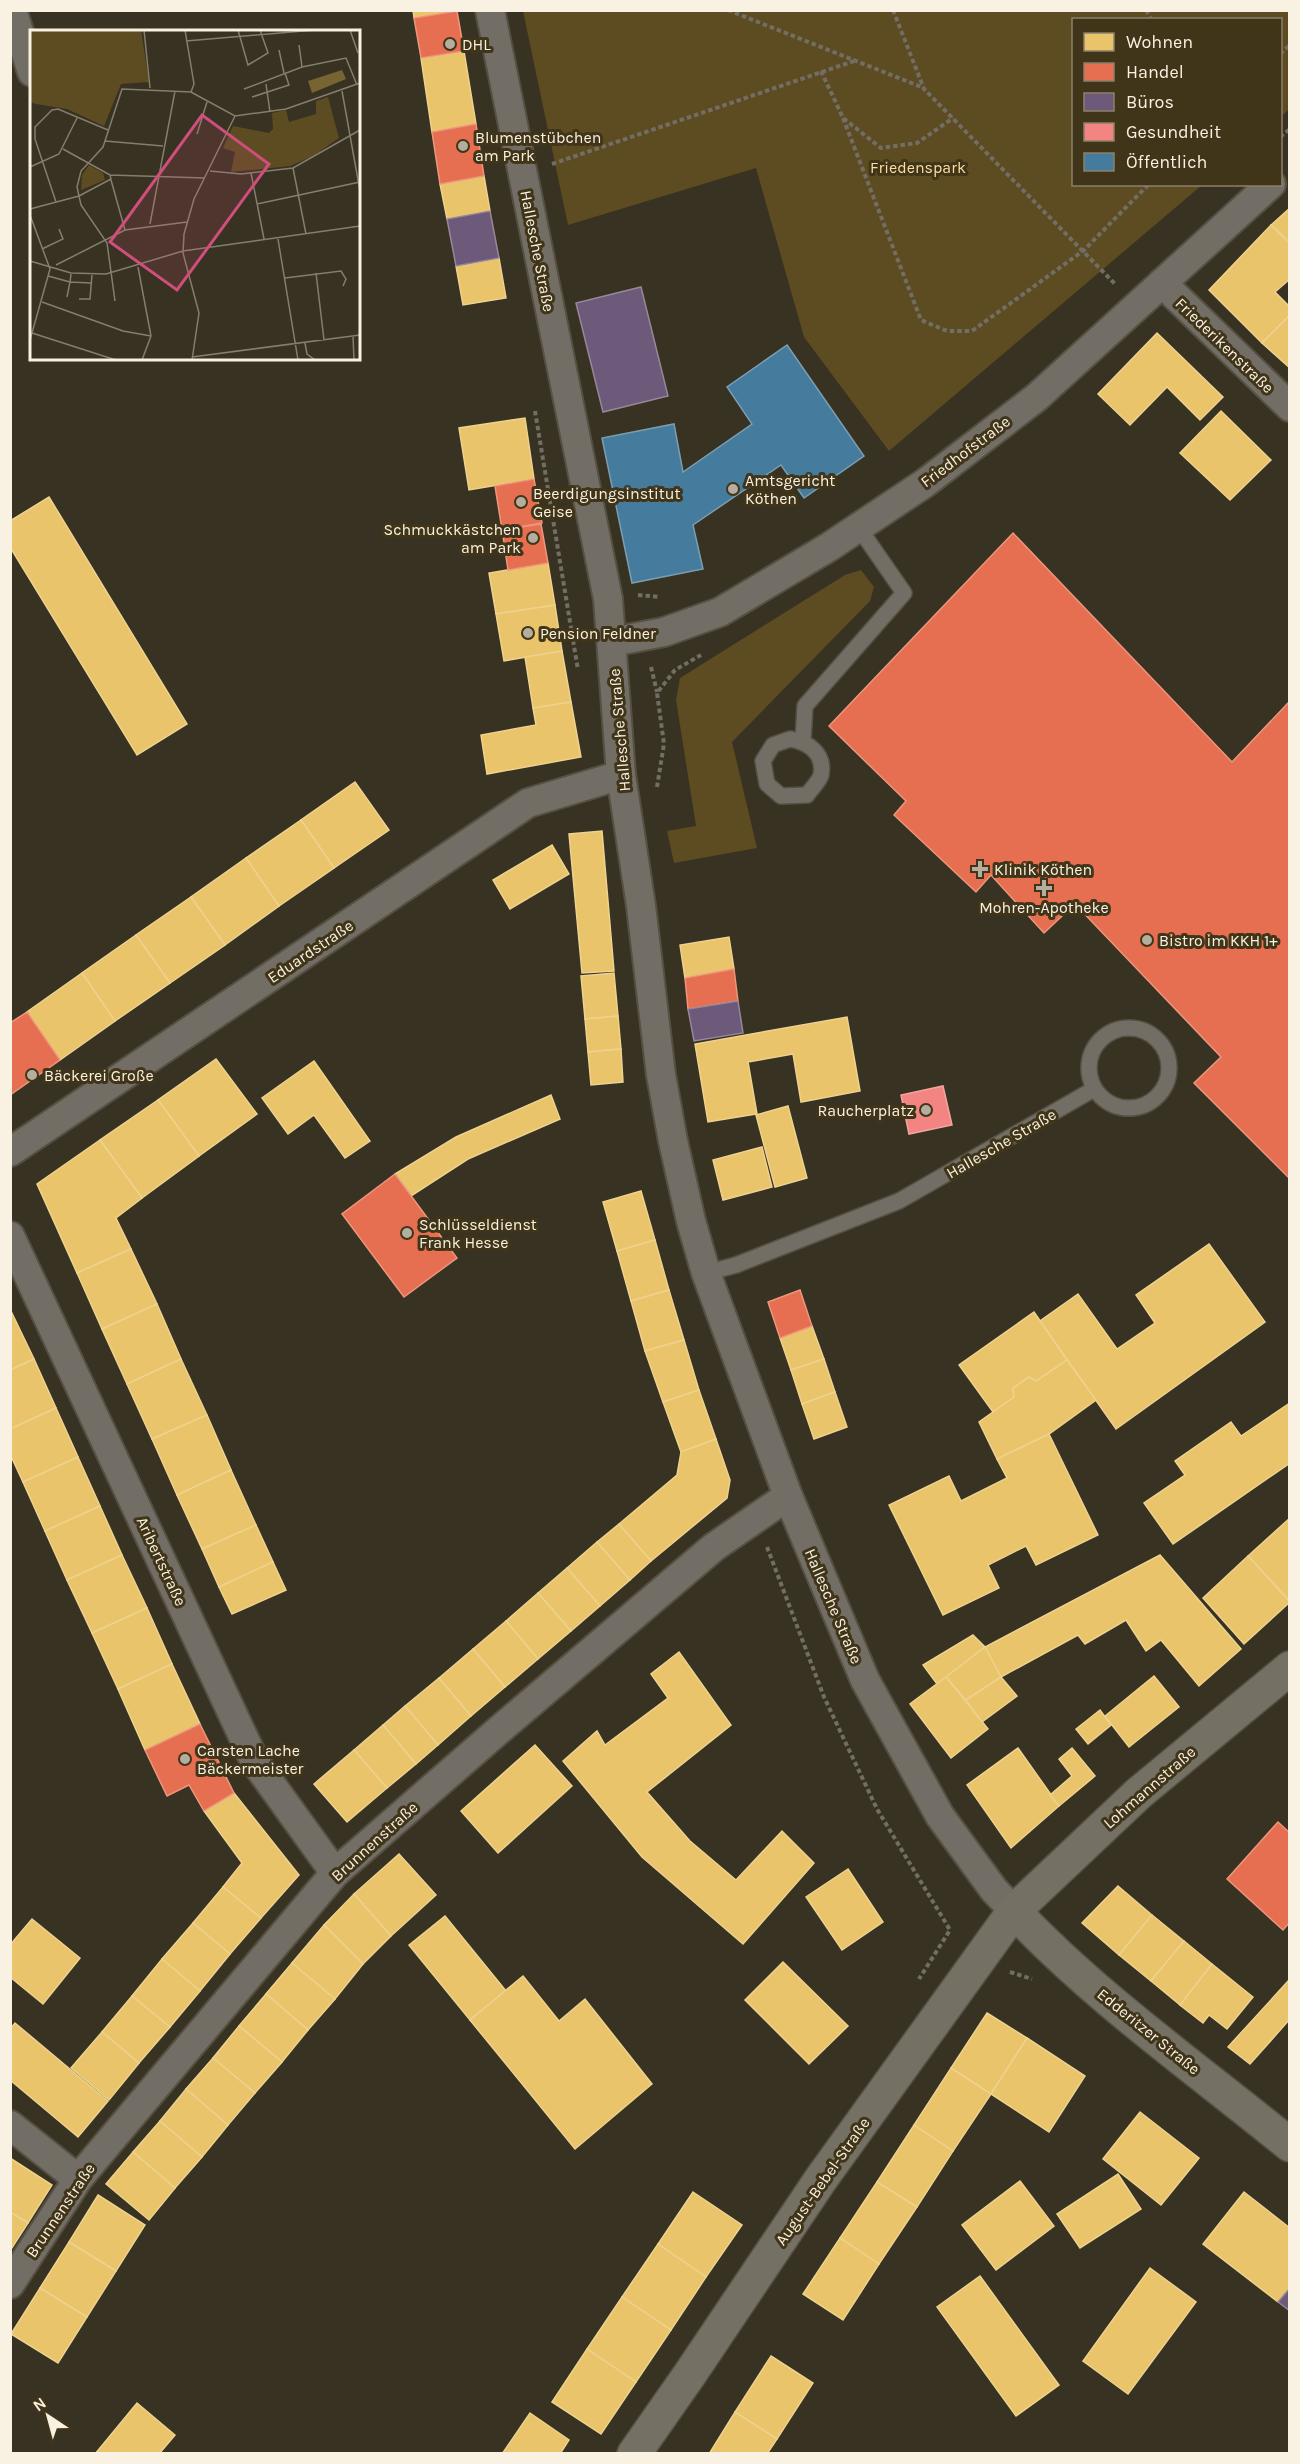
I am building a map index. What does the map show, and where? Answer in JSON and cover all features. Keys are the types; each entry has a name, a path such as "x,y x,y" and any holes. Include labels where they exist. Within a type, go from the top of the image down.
{"main road":[{"name":"Lohmannstraße","path":"1014,1911 1139,1793 1290,1668"},
{"name":"Edderitzer Straße","path":"1014,1911 1037,1935 1124,2012 1290,2145"},
{"name":"August-Bebel-Straße","path":"634,2454 822,2179 1014,1911"}],"street":[{"path":"12,10 30,66"},
{"name":"Hallesche Straße","path":"490,10 608,598 621,775 671,1130 691,1221 706,1273 788,1496 871,1690 940,1816 994,1890 1014,1911"},
{"name":"Friedhofstraße","path":"612,642 664,632 720,612 859,528 925,483 1037,397 1269,186"},
{"name":"Friederikenstraße","path":"1162,283 1290,407"},
{"name":"Eduardstraße","path":"10,1152 528,803 598,780 621,775"},
{"name":"Aribertstraße","path":"10,1236 255,1762 335,1873"},
{"name":"Brunnenstraße","path":"10,2284 78,2179 335,1873 714,1547 788,1496"},
{"path":"10,2125 78,2179"}],"lane":[{"path":"803,741 805,706 904,592 859,528"},
{"path":"1118,1029 1140,1029 1158,1040 1169,1059 1167,1081 1155,1099 1132,1108 1103,1100 1094,1089 1088,1067 1090,1055 1098,1042 1118,1029"},
{"name":"Hallesche Straße","path":"706,1273 736,1265 899,1201 1094,1089"}],"path":[{"path":"728,10 924,89 1118,287"},
{"path":"893,10 924,89"},
{"path":"546,166 854,61"},
{"path":"821,71 843,118 921,320 947,331 972,331 1083,251 1147,186"},
{"path":"843,118 881,148 917,143 953,117"},
{"path":"633,594 669,598"},
{"path":"657,788 664,744 657,693 675,670 710,650"}],"green space":[{"name":"Friedenspark","path":"523,11 1289,11 1289,109 1282,116 1282,18 1072,18 1072,186 1201,186 889,451 804,337 756,168 568,225"},
{"path":"861,570 874,587 870,601 732,742 757,848 674,863 667,831 696,826 676,700 680,678 845,575"}],"building: Wohnen":[{"path":"413,10 457,10 457,11 414,18"},
{"path":"464,51 476,124 432,132 421,58"},
{"path":"484,176 490,211 447,219 440,184"},
{"path":"1290,208 1290,242 1271,225"},
{"path":"1271,225 1290,244 1290,279 1275,292 1290,307 1290,315 1262,343 1209,290"},
{"path":"499,258 506,298 463,305 456,266"},
{"path":"1290,315 1290,368 1262,343"},
{"path":"1157,333 1223,397 1200,420 1167,387 1130,425 1098,394"},
{"path":"1221,411 1271,460 1230,500 1180,453"},
{"path":"525,418 534,479 469,490 459,428"},
{"path":"49,497 187,724 137,755 10,547 10,521"},
{"path":"548,563 555,605 496,614 489,573"},
{"path":"555,605 562,651 504,661 496,614"},
{"path":"562,651 571,702 533,708 525,657"},
{"path":"571,702 581,757 487,774 481,735 536,725 533,708"},
{"path":"355,782 389,830 334,868 301,820"},
{"path":"301,820 334,868 279,906 246,858"},
{"path":"602,831 614,971 582,973 569,834"},
{"path":"552,845 569,874 510,909 493,880"},
{"path":"246,858 279,906 225,945 191,897"},
{"path":"191,897 225,945 170,983 136,935"},
{"path":"136,935 170,983 115,1021 82,973"},
{"path":"729,937 734,969 685,978 680,945"},
{"path":"82,973 115,1021 60,1060 27,1012"},
{"path":"614,973 618,1016 585,1019 581,976"},
{"path":"618,1016 621,1049 588,1052 585,1019"},
{"path":"847,1017 860,1091 801,1102 793,1054 748,1062 757,1114 708,1122 695,1044"},
{"path":"621,1049 623,1082 591,1085 588,1052"},
{"path":"216,1059 257,1114 199,1156 158,1100"},
{"path":"314,1061 370,1141 345,1158 314,1115 288,1134 262,1098"},
{"path":"551,1095 560,1119 468,1159 411,1196 395,1174 456,1137"},
{"path":"158,1100 199,1156 142,1198 100,1140"},
{"path":"788,1106 807,1178 775,1187 756,1115"},
{"path":"100,1140 142,1198 116,1218 131,1249 77,1273 37,1184"},
{"path":"762,1147 772,1187 723,1200 713,1160"},
{"path":"641,1191 655,1240 617,1251 603,1202"},
{"path":"655,1240 669,1290 631,1301 617,1251"},
{"path":"1209,1244 1265,1322 1116,1429 1040,1321 1078,1294 1117,1349 1155,1323 1136,1295"},
{"path":"131,1249 157,1304 102,1329 77,1273"},
{"path":"669,1290 684,1340 645,1351 631,1301"},
{"path":"157,1304 181,1359 127,1384 102,1329"},
{"path":"10,1309 34,1359 10,1370"},
{"path":"1034,1312 1067,1360 1036,1381 1029,1377 1013,1388 1014,1397 993,1412 959,1365"},
{"path":"812,1326 824,1359 791,1370 780,1338"},
{"path":"684,1340 699,1390 663,1402 645,1351"},
{"path":"34,1359 56,1408 10,1429 10,1370"},
{"path":"181,1359 207,1415 152,1439 127,1384"},
{"path":"824,1359 835,1392 802,1404 791,1370"},
{"path":"1067,1360 1096,1400 1049,1434 997,1459 979,1422 1014,1397 1013,1388 1029,1377 1036,1381"},
{"path":"699,1390 716,1439 681,1452 663,1402"},
{"path":"835,1392 847,1427 814,1439 802,1404"},
{"path":"1290,1403 1290,1463 1173,1544 1144,1503 1185,1475 1175,1461 1231,1422 1241,1436"},
{"path":"56,1408 78,1457 23,1482 10,1454 10,1429"},
{"path":"207,1415 231,1470 177,1495 152,1439"},
{"path":"1049,1434 1098,1535 1036,1565 1026,1546 988,1565 999,1588 943,1615 889,1505 949,1476 961,1501 1007,1478 997,1459"},
{"path":"716,1439 730,1480 727,1498 651,1561 619,1524 677,1475 681,1452"},
{"path":"78,1457 100,1506 45,1531 23,1482"},
{"path":"231,1470 256,1525 202,1549 177,1495"},
{"path":"100,1506 122,1555 67,1580 45,1531"},
{"path":"1290,1518 1290,1601 1248,1556"},
{"path":"619,1524 651,1561 630,1580 597,1542"},
{"path":"256,1525 273,1562 219,1587 202,1549"},
{"path":"597,1542 630,1580 600,1606 567,1568"},
{"path":"122,1555 147,1608 92,1633 67,1580"},
{"path":"1160,1555 1241,1649 1199,1686 1161,1640 1146,1651 1126,1620 1085,1644 1078,1635 1001,1677 985,1647"},
{"path":"1248,1556 1290,1602 1244,1644 1203,1598"},
{"path":"273,1562 286,1590 232,1614 219,1587"},
{"path":"567,1568 600,1606 571,1631 538,1593"},
{"path":"538,1593 571,1631 538,1659 506,1621"},
{"path":"147,1608 172,1664 118,1689 92,1633"},
{"path":"506,1621 538,1659 505,1687 473,1649"},
{"path":"973,1635 985,1647 937,1684 923,1665"},
{"path":"985,1647 1001,1677 966,1700 946,1677"},
{"path":"473,1649 505,1687 471,1716 439,1678"},
{"path":"679,1652 731,1725 647,1792 690,1841 736,1880 782,1831 814,1863 743,1944 642,1857 563,1761 597,1731 605,1745 668,1698 651,1674"},
{"path":"172,1664 200,1724 145,1750 118,1689"},
{"path":"1154,1676 1179,1707 1129,1747 1105,1716"},
{"path":"946,1677 988,1729 951,1758 910,1704"},
{"path":"1001,1677 1017,1696 982,1722 966,1700"},
{"path":"439,1678 471,1716 438,1745 405,1706"},
{"path":"405,1706 438,1745 416,1764 383,1725"},
{"path":"1100,1710 1111,1725 1088,1744 1076,1729"},
{"path":"383,1725 416,1764 387,1788 354,1750"},
{"path":"535,1745 572,1786 498,1853 461,1811"},
{"path":"1018,1748 1059,1806 1011,1848 967,1785"},
{"path":"1072,1748 1095,1776 1059,1806 1050,1795 1072,1776 1059,1759"},
{"path":"354,1750 387,1788 347,1822 314,1784"},
{"path":"234,1793 299,1875 261,1918 223,1887 242,1863 204,1811"},
{"path":"399,1854 436,1895 391,1936 354,1894"},
{"path":"848,1869 883,1922 842,1950 806,1897"},
{"path":"1118,1886 1152,1915 1119,1955 1082,1923"},
{"path":"223,1887 261,1918 230,1954 193,1923"},
{"path":"354,1894 391,1936 363,1964 324,1925"},
{"path":"1152,1915 1184,1941 1151,1981 1119,1955"},
{"path":"445,1916 506,1991 470,2020 409,1945"},
{"path":"32,1919 80,1958 43,2004 10,1977 10,1945"},
{"path":"193,1923 230,1954 200,1991 162,1959"},
{"path":"324,1925 363,1964 335,1999 292,1963"},
{"path":"1184,1941 1212,1964 1180,2005 1151,1981"},
{"path":"162,1959 200,1991 170,2027 132,1996"},
{"path":"783,1962 848,2026 809,2064 745,2000"},
{"path":"292,1963 335,1999 308,2030 266,1994"},
{"path":"1212,1964 1253,1997 1227,2029 1209,2015 1203,2023 1180,2005"},
{"path":"523,1976 559,2021 585,1999 652,2084 575,2149 470,2020"},
{"path":"1290,1979 1290,2019 1250,2064 1228,2047"},
{"path":"266,1994 308,2030 282,2062 239,2026"},
{"path":"132,1996 170,2027 139,2063 102,2032"},
{"path":"987,2013 1027,2038 991,2094 951,2068"},
{"path":"15,2023 108,2101 78,2137 10,2080 10,2029"},
{"path":"239,2026 282,2062 255,2093 213,2058"},
{"path":"102,2032 139,2063 109,2100 71,2068"},
{"path":"1027,2038 1085,2076 1049,2132 991,2094"},
{"path":"213,2058 255,2093 228,2125 186,2089"},
{"path":"951,2068 991,2094 953,2151 914,2125"},
{"path":"186,2089 228,2125 202,2157 160,2121"},
{"path":"1140,2112 1199,2158 1161,2205 1103,2159"},
{"path":"160,2121 202,2157 175,2188 133,2152"},
{"path":"914,2125 953,2151 917,2207 877,2182"},
{"path":"133,2152 175,2188 149,2220 106,2184"},
{"path":"10,2158 52,2185 28,2223 10,2212"},
{"path":"1118,2174 1141,2209 1080,2248 1057,2214"},
{"path":"1020,2181 1054,2226 996,2270 962,2225"},
{"path":"877,2182 917,2207 879,2264 840,2238"},
{"path":"693,2192 742,2225 706,2277 658,2244"},
{"path":"1244,2192 1290,2228 1290,2288 1278,2302 1203,2244"},
{"path":"98,2195 145,2225 116,2271 69,2242"},
{"path":"10,2212 28,2223 10,2251"},
{"path":"840,2238 879,2264 843,2320 803,2294"},
{"path":"69,2242 116,2271 87,2317 40,2288"},
{"path":"658,2244 706,2277 671,2330 622,2297"},
{"path":"1150,2268 1196,2302 1128,2394 1083,2361"},
{"path":"980,2276 1059,2385 1016,2416 937,2307"},
{"path":"40,2288 87,2317 58,2363 11,2334"},
{"path":"622,2297 671,2330 636,2382 587,2349"},
{"path":"587,2349 636,2382 601,2434 552,2402"},
{"path":"771,2356 813,2383 777,2439 735,2412"},
{"path":"137,2403 175,2435 159,2454 95,2454"},
{"path":"735,2412 777,2439 767,2454 709,2454"},
{"path":"530,2413 569,2440 560,2454 502,2454"}],"building: Handel":[{"path":"457,11 464,51 421,58 414,18"},
{"path":"476,124 484,176 440,184 432,132"},
{"path":"534,479 542,523 502,530 495,486"},
{"path":"541,524 548,563 508,570 502,530"},
{"path":"1013,533 1232,762 1290,701 1290,1179 1194,1083 1221,1057 1075,904 1044,933 991,875 976,892 894,815 906,801 829,726"},
{"path":"734,969 738,1001 688,1009 685,978"},
{"path":"27,1012 60,1060 10,1095 10,1023"},
{"path":"395,1174 457,1258 404,1297 342,1214"},
{"path":"800,1290 812,1326 780,1338 768,1302"},
{"path":"200,1724 234,1793 204,1811 189,1785 167,1796 145,1750"},
{"path":"1278,1822 1290,1833 1290,1922 1283,1930 1227,1879"}],"building: Büros":[{"path":"490,211 499,258 456,266 447,219"},
{"path":"641,287 668,396 603,412 576,303"},
{"path":"738,1001 743,1033 694,1041 688,1009"},
{"path":"1290,2288 1290,2311 1278,2302"}],"building: Gesundheit":[{"name":"Raucherplatz","path":"943,1086 952,1125 909,1134 901,1095"}],"building: Öffentlich":[{"path":"787,345 864,456 804,498 781,465 693,525 703,569 632,583 602,438 674,424 683,472 752,424 727,387"}],"place":[{"name":"DHL","path":"450,44"},
{"name":"Blumenstübchen am Park","path":"463,146"},
{"name":"Amtsgericht Köthen","path":"733,489"},
{"name":"Beerdigungsinstitut Geise","path":"521,502"},
{"name":"Schmuckkästchen am Park","path":"533,538"},
{"name":"Pension Feldner","path":"528,633"},
{"name":"Klinik Köthen","path":"980,869"},
{"name":"Mohren-Apotheke","path":"1044,888"},
{"name":"Bistro im KKH 1+","path":"1147,940"},
{"name":"Bäckerei Große","path":"32,1075"},
{"name":"Raucherplatz","path":"926,1110"},
{"name":"Schlüsseldienst Frank Hesse","path":"407,1233"},
{"name":"Carsten Lache Bäckermeister","path":"185,1759"}]}
